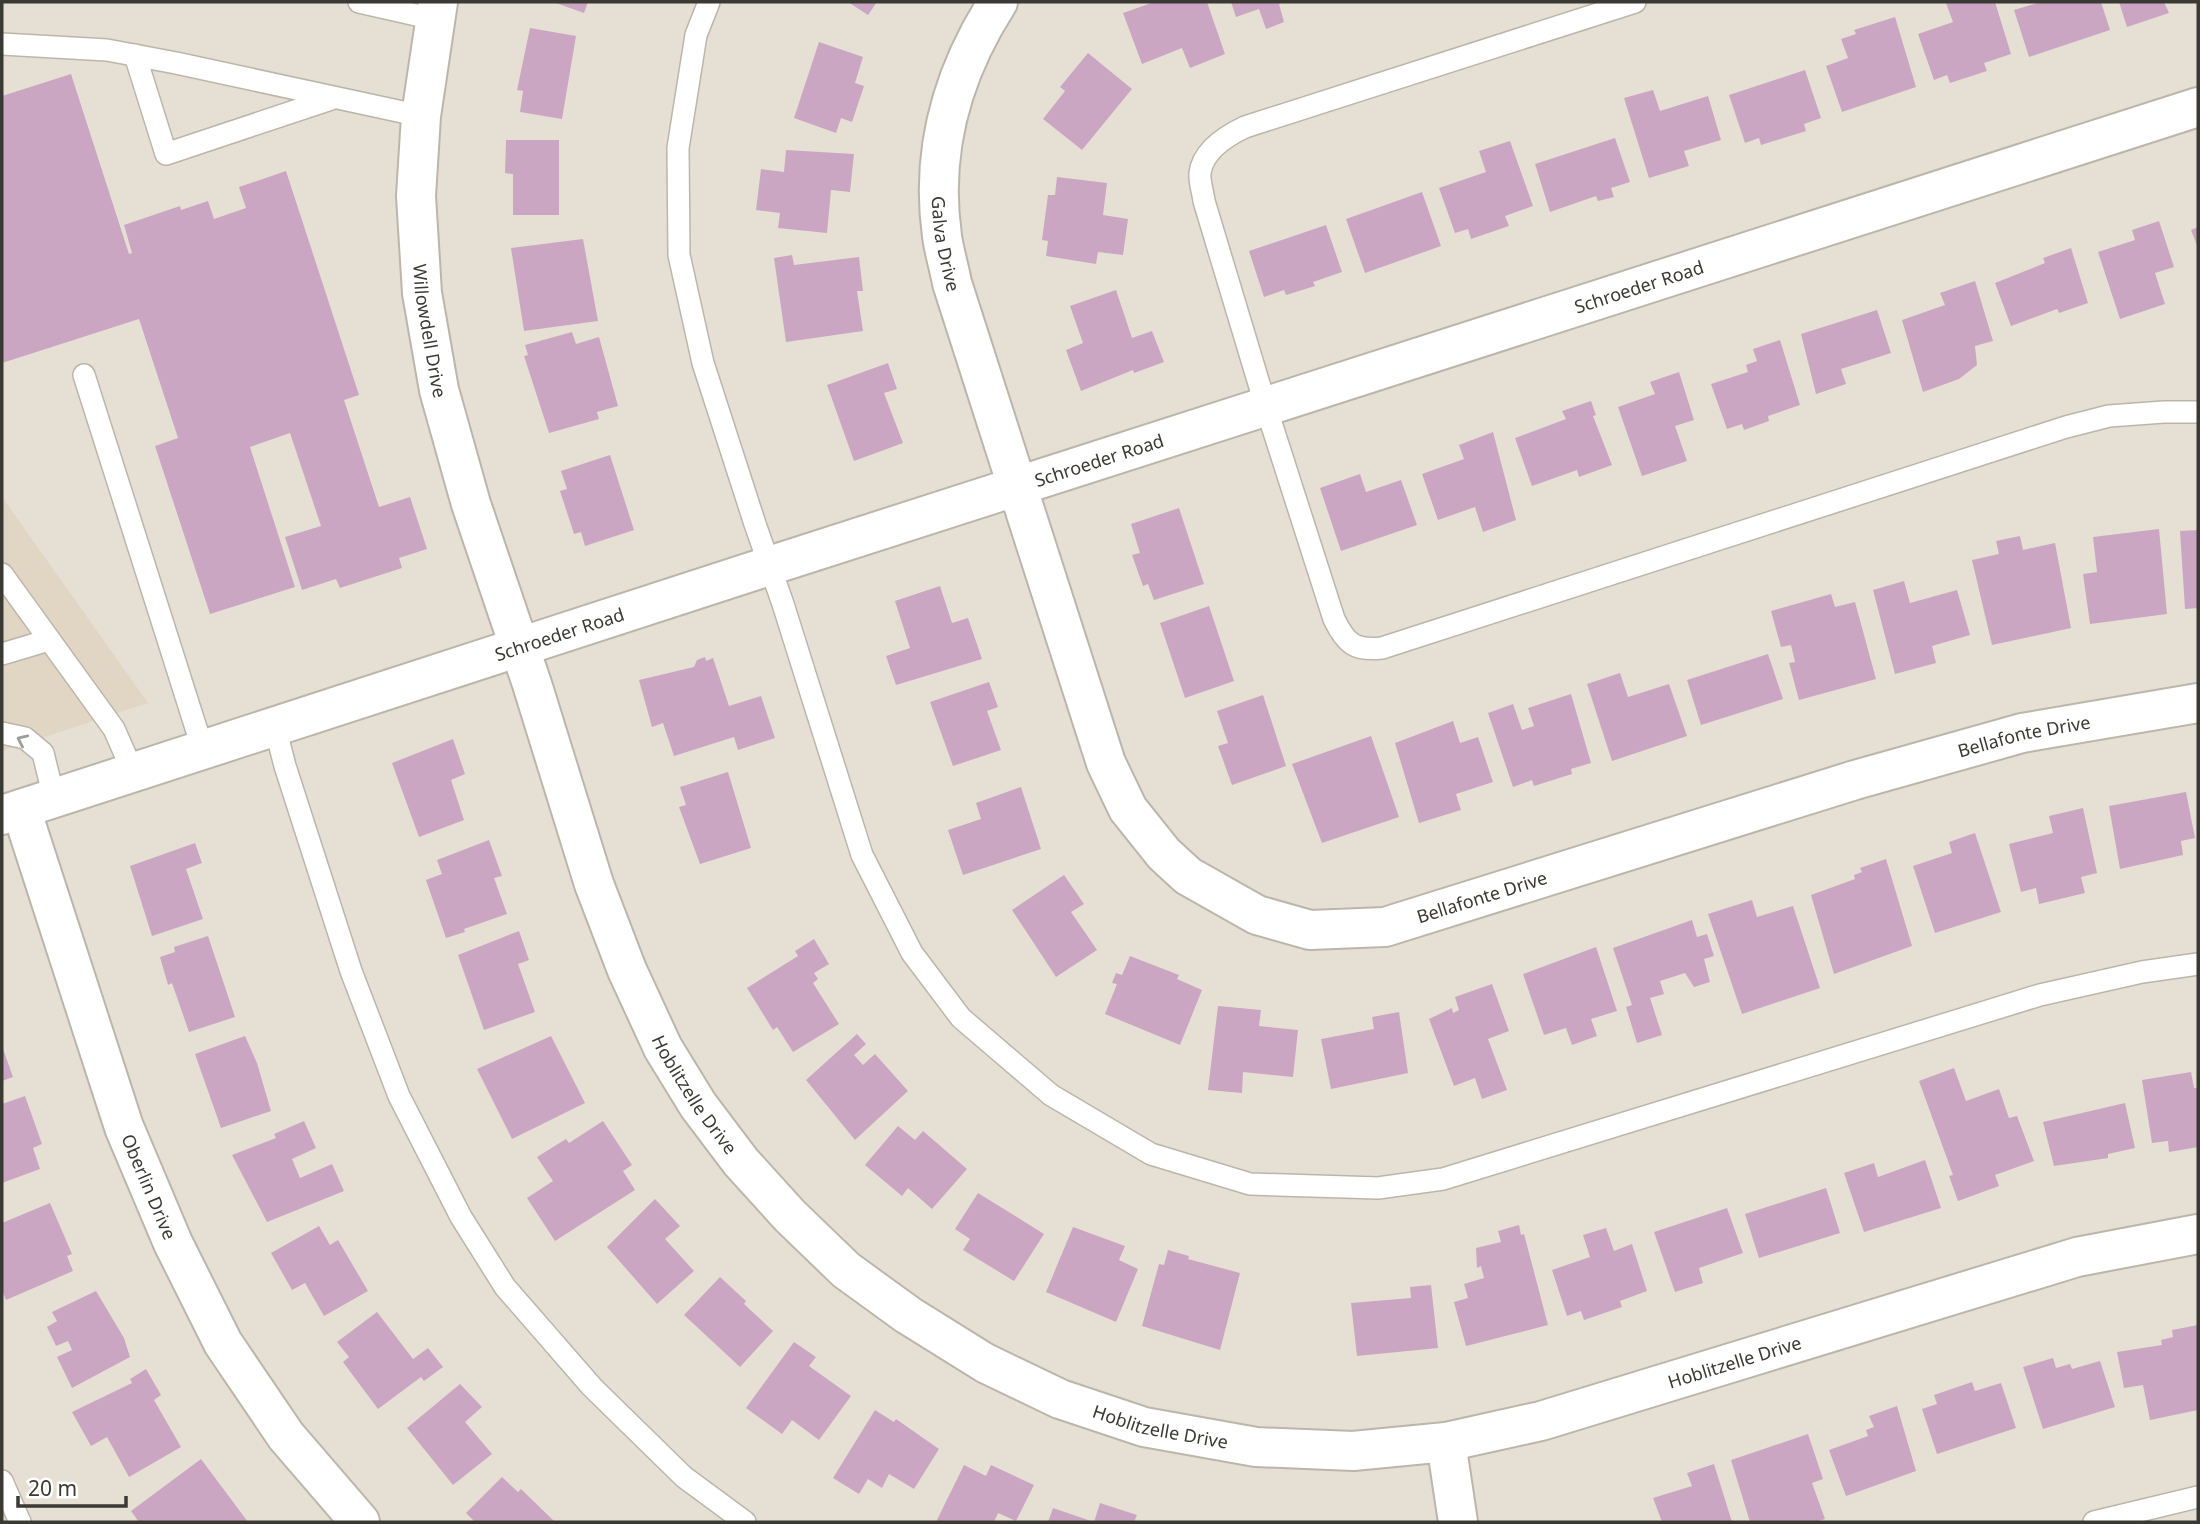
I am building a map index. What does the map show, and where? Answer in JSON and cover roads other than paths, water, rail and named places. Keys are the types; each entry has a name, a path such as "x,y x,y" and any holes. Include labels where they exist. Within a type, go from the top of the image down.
{"street":[{"name":"Galva Drive","path":"998,2 979,32 956,89 941,147 939,182 942,235 952,283 1018,486"},
{"name":"Willowdell Drive","path":"436,10 421,116 416,196 422,293 439,390 471,504 520,648"},
{"name":"Schroeder Road","path":"25,807 2198,107"},
{"name":"Bellafonte Drive","path":"1018,486 1106,763 1128,809 1164,854 1188,876 1257,915 1310,930 1385,927 1855,780 2022,733 2198,703"},
{"name":"Hoblitzelle Drive","path":"520,648 594,884 626,970 663,1048 698,1105 741,1162 790,1216 846,1270 908,1315 985,1363 1060,1399 1143,1427 1256,1447 1353,1451 1446,1442 1541,1421 2077,1258 2198,1234"},
{"name":"Oberlin Drive","path":"25,807 124,1127 173,1243 223,1343 286,1436 360,1522"},
{"path":"1446,1442 1458,1522"}],"lane":[{"path":"359,2 436,10"},
{"path":"709,2 696,35 678,148 679,255 703,363 862,855 912,953 961,1018 1051,1095 1151,1154 1251,1184 1378,1188 1443,1179 2040,995 2142,972 2198,964"},
{"path":"1635,2 1245,127 1226,136 1211,149 1200,172 1204,201 1334,619 1341,635 1352,644 1366,650 1382,648 2066,427 2109,416 2198,412"},
{"path":"2,44 107,50 421,116"},
{"path":"135,55 166,154 333,98"},
{"path":"84,375 203,750"},
{"path":"2,574 114,729 133,772"},
{"path":"2,654 49,640"},
{"path":"275,727 351,971 399,1096 461,1217 505,1287 592,1387 684,1477 745,1522"},
{"path":"2,733 25,738 43,753 25,807"},
{"path":"2,1481 20,1522"},
{"path":"2094,1522 2198,1497"}]}
